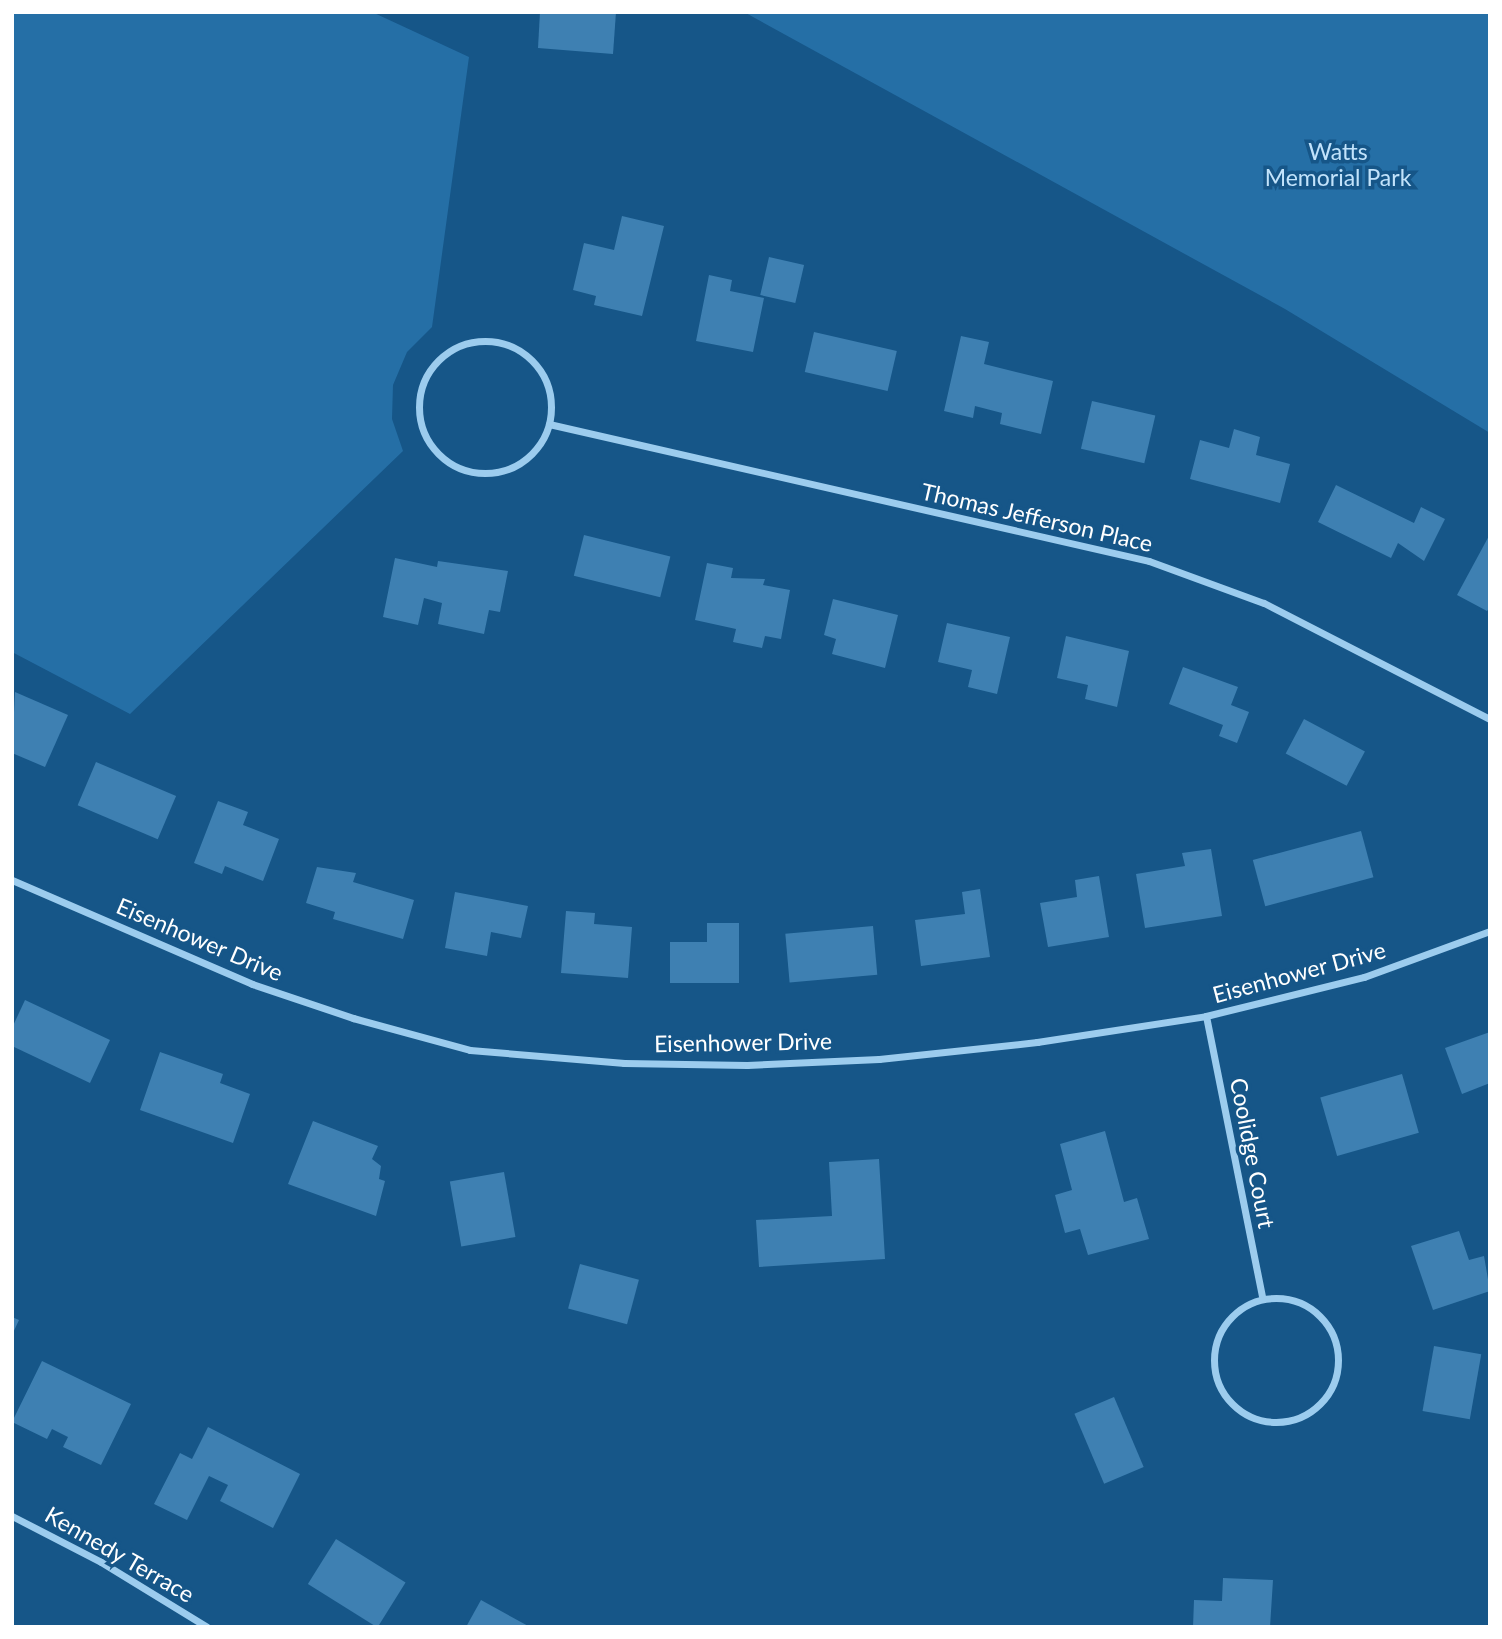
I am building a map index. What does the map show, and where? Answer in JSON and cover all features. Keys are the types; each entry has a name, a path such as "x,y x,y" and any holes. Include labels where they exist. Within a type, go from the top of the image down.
{"street":[{"path":"473,341 495,341 516,348 534,362 546,380 551,402 549,425 540,444 506,470 464,470 430,444 419,402 423,382 443,356 473,341"},
{"name":"Thomas Jefferson Place","path":"549,425 1149,561 1264,603 1490,719"},
{"name":"Eisenhower Drive","path":"12,880 252,984 470,1050 624,1063 747,1065 892,1057 1206,1016 1364,977 1490,931"},
{"name":"Coolidge Court","path":"1206,1016 1262,1297"},
{"path":"1262,1297 1297,1302 1315,1311 1336,1345 1333,1386 1322,1403 1287,1422 1256,1419 1230,1403 1219,1386 1214,1365 1216,1345 1224,1326 1262,1297"},
{"name":"Kennedy Terrace","path":"12,1516 101,1562 207,1627"}],"green space":[{"path":"12,12 372,12 469,57 432,327 407,352 393,385 392,419 403,451 130,714 12,652"},
{"name":"Watts Memorial Park","path":"744,12 1490,12 1490,433 1285,309"}],"building":[{"path":"540,12 616,12 613,54 538,48"},
{"path":"622,216 664,226 642,316 594,305 596,296 573,290 584,243 614,250"},
{"path":"769,257 804,265 795,303 760,295"},
{"path":"709,275 732,280 730,291 764,298 753,352 696,341"},
{"path":"814,332 897,351 888,391 805,372"},
{"path":"961,336 989,342 984,364 1053,381 1041,434 1000,424 1002,413 975,406 973,418 944,411"},
{"path":"1092,401 1155,416 1144,463 1081,449"},
{"path":"1234,429 1260,437 1256,455 1290,464 1280,503 1190,479 1200,440 1229,448"},
{"path":"1336,485 1414,523 1421,507 1445,519 1424,561 1398,543 1391,558 1318,522"},
{"path":"1490,534 1490,607 1487,611 1457,595"},
{"path":"584,535 670,557 660,597 574,576"},
{"path":"395,558 437,567 438,561 508,571 500,612 489,610 484,634 438,624 442,603 424,598 418,625 383,617"},
{"path":"707,563 733,568 731,578 765,579 763,585 790,590 781,639 765,636 762,648 733,642 736,629 695,620"},
{"path":"833,599 898,615 885,668 832,654 836,639 824,635"},
{"path":"947,623 1010,637 997,694 968,687 972,670 938,662"},
{"path":"1066,636 1129,651 1117,707 1085,699 1088,685 1057,678"},
{"path":"1183,667 1238,687 1231,705 1249,712 1237,743 1219,736 1223,725 1169,704"},
{"path":"15,692 68,715 45,767 12,753"},
{"path":"1304,719 1365,751 1347,786 1286,753"},
{"path":"96,762 176,796 158,839 78,805"},
{"path":"218,801 248,812 243,825 279,839 263,881 225,866 222,874 194,863"},
{"path":"1361,831 1373,877 1265,906 1253,860"},
{"path":"1211,849 1222,916 1145,928 1136,874 1185,866 1182,853"},
{"path":"317,867 356,873 353,882 414,900 403,939 333,919 335,912 306,903"},
{"path":"1099,876 1109,937 1048,947 1040,903 1077,897 1075,880"},
{"path":"980,889 990,957 921,966 915,920 965,914 962,892"},
{"path":"455,892 528,906 521,938 491,932 487,956 445,948"},
{"path":"566,911 595,913 594,924 632,927 628,978 561,973"},
{"path":"707,923 739,923 739,983 670,983 670,942 707,942"},
{"path":"873,926 877,975 790,982 785,934"},
{"path":"25,1000 110,1040 90,1083 12,1046 12,1028"},
{"path":"1490,1032 1490,1083 1462,1094 1445,1048"},
{"path":"160,1052 223,1074 220,1083 250,1094 233,1143 140,1110"},
{"path":"1402,1074 1419,1133 1337,1156 1320,1097"},
{"path":"313,1121 378,1146 372,1159 381,1166 379,1179 385,1181 376,1216 288,1184"},
{"path":"1105,1131 1124,1202 1137,1198 1149,1239 1088,1255 1080,1229 1065,1233 1055,1195 1072,1190 1060,1144"},
{"path":"879,1159 885,1259 759,1267 756,1220 832,1216 829,1162"},
{"path":"504,1172 515,1237 461,1247 450,1182"},
{"path":"1459,1231 1469,1260 1484,1256 1490,1291 1433,1310 1411,1246"},
{"path":"580,1264 639,1280 627,1324 568,1308"},
{"path":"12,1317 19,1320 12,1335"},
{"path":"1434,1346 1481,1354 1470,1419 1423,1411"},
{"path":"42,1361 131,1404 101,1465 63,1447 68,1437 52,1429 47,1439 12,1422"},
{"path":"1114,1397 1144,1467 1104,1484 1074,1414"},
{"path":"208,1427 300,1474 273,1528 220,1501 228,1485 209,1476 187,1520 154,1504 180,1453 192,1459"},
{"path":"336,1539 406,1582 378,1627 308,1584"},
{"path":"1223,1578 1273,1580 1270,1627 1193,1627 1194,1600 1222,1601"},
{"path":"481,1600 530,1627 466,1627"}]}
